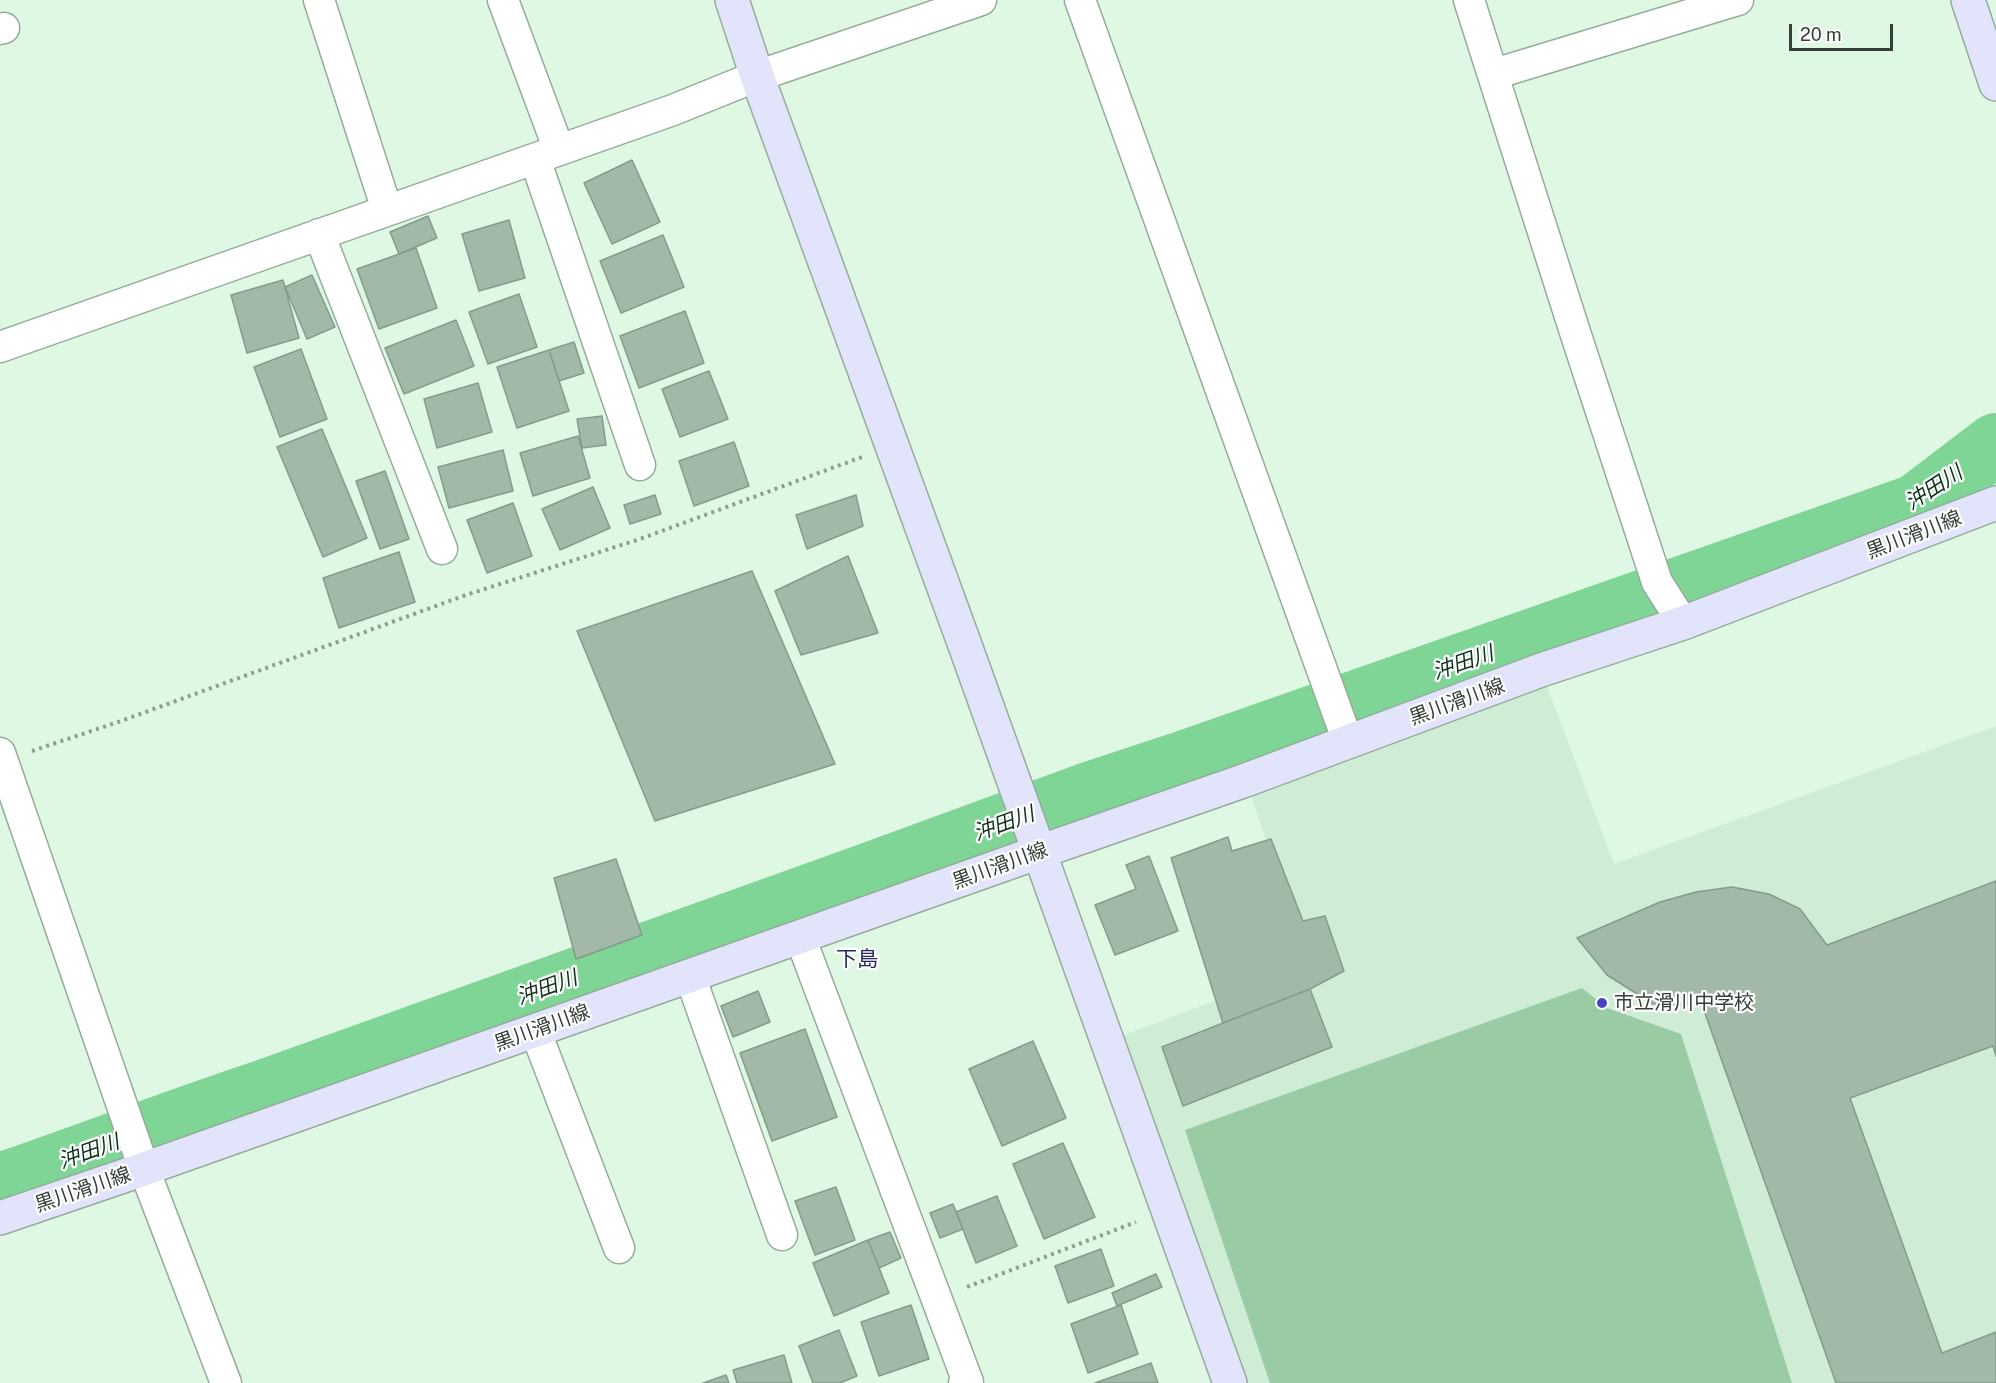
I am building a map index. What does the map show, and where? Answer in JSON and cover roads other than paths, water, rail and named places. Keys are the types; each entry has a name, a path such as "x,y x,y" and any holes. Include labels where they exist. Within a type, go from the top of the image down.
{"main road":[{"path":"732,0 757,76 1230,1383"},
{"path":"1968,0 1996,84"},
{"name":"黒川滑川線","path":"0,1218 1246,780 1541,670 1683,622 1996,504"}],"street":[{"path":"320,0 387,210"},
{"path":"503,0 640,465"},
{"path":"1,343 673,110 757,76 981,0"},
{"path":"1080,0 1348,742"},
{"path":"1469,0 1657,582 1683,622"},
{"path":"1494,74 1701,5 1738,0"},
{"path":"319,234 442,549"},
{"path":"1,757 144,1169 226,1383"},
{"path":"800,937 967,1383"},
{"path":"690,976 782,1235"},
{"path":"535,1030 619,1248"}],"waterway":[{"name":"沖田川","path":"0,1184 1086,794 1916,505 1996,444"}],"place":[{"name":"市立滑川中学校","path":"1602,1003"}],"district":[{"name":"下島","path":"857,960"}]}
